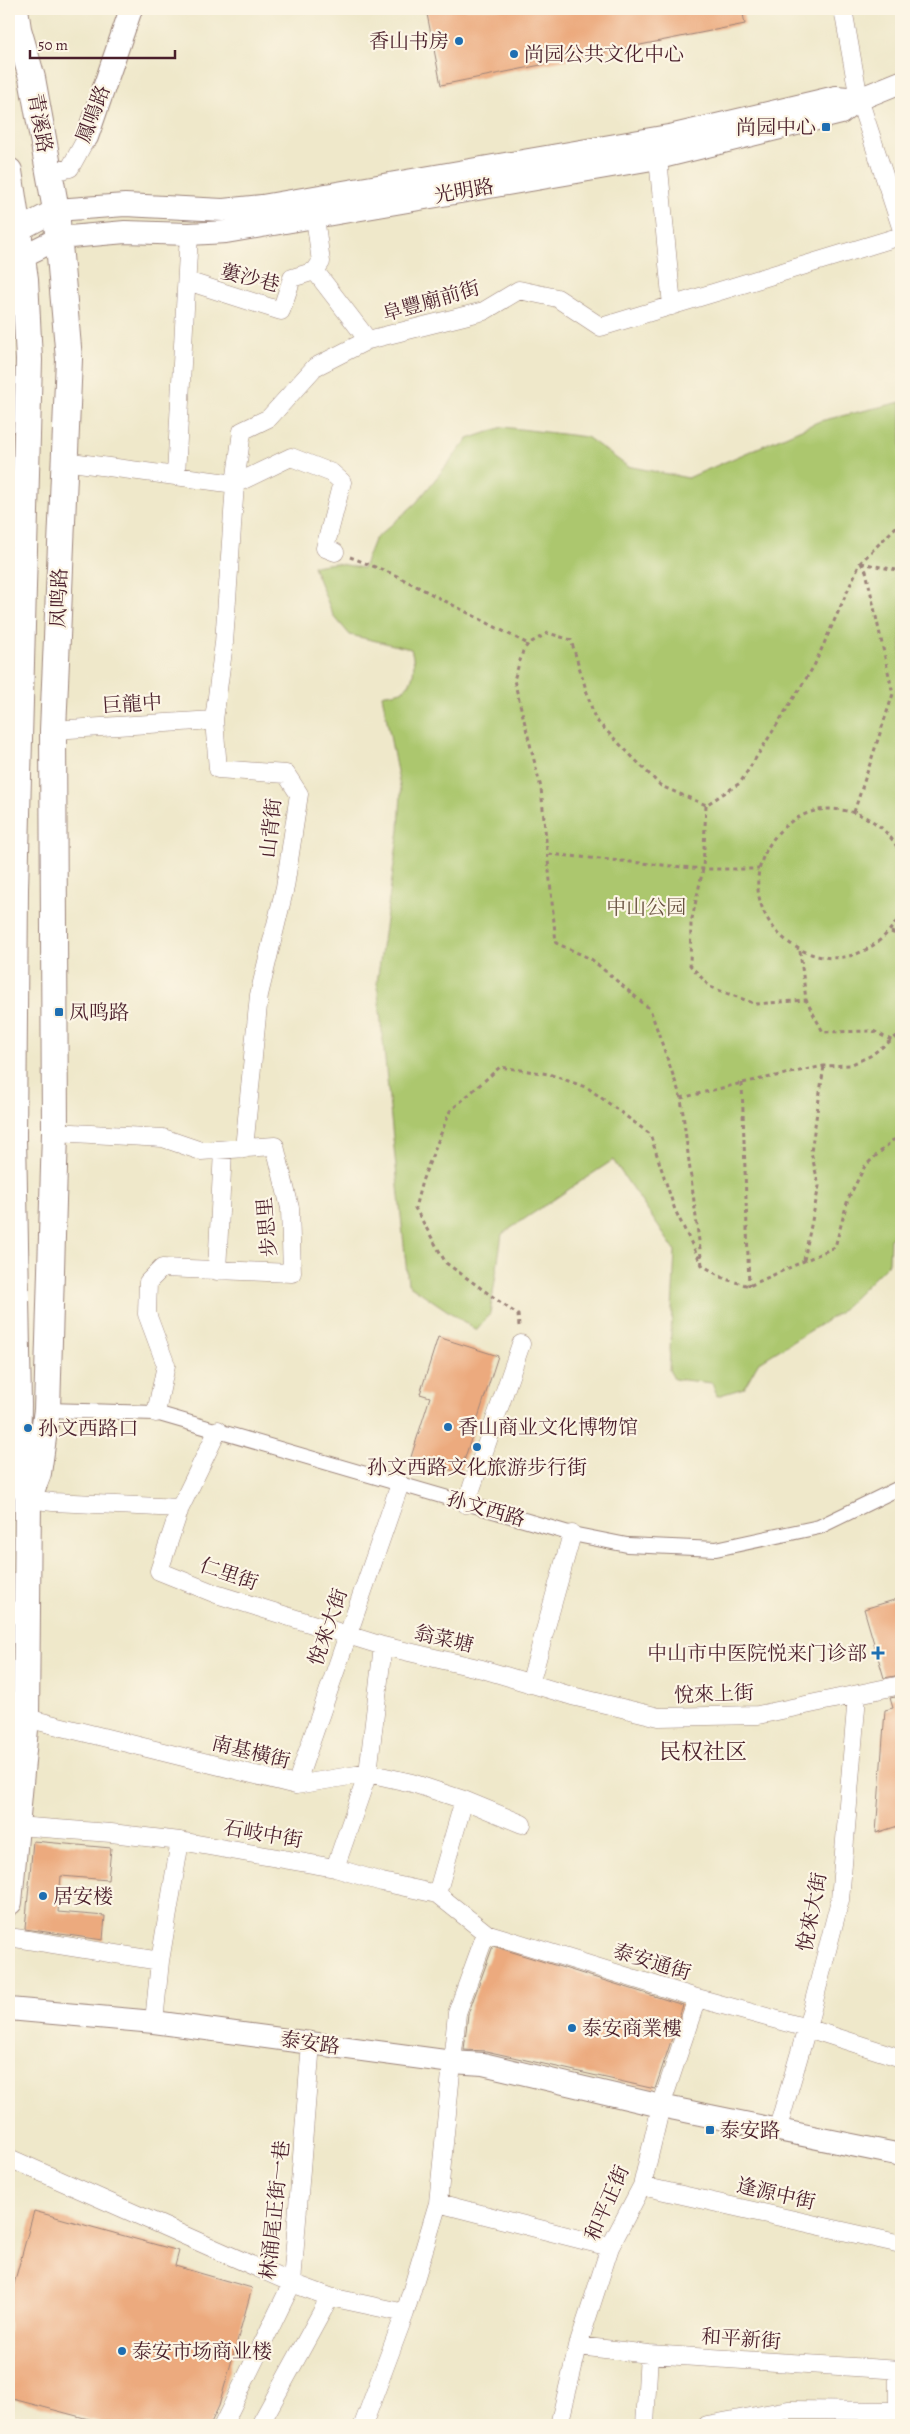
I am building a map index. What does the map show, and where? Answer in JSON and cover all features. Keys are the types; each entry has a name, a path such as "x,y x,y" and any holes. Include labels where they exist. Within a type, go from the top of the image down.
{"main road":[{"name":"青溪路","path":"14,9 32,78 56,210 59,238"},
{"name":"青溪路","path":"9,171 14,232"},
{"name":"凤鸣路","path":"14,232 29,360 15,890 13,1405 18,1493"},
{"name":"凤鸣路","path":"18,1493 38,1473 46,1410 55,1132 53,730 69,359 59,238"},
{"path":"9,323 20,349 28,406"},
{"name":"孙文西路","path":"13,1405 46,1410"},
{"path":"9,1902 26,1718 18,1493"}],"street":[{"name":"鳳鳴路","path":"48,173 70,168 87,136 131,9"},
{"path":"843,9 859,99 901,227"},
{"name":"光明路","path":"59,238 125,232 190,234 226,232 658,158 841,114 859,99 901,82"},
{"name":"光明路","path":"56,210 125,205 222,210 262,206 674,135 836,97 859,99"},
{"path":"658,158 672,306"},
{"path":"14,232 56,210"},
{"path":"315,217 321,262 314,272 368,340"},
{"path":"176,475 190,234"},
{"name":"阜豐廟前街","path":"235,484 242,431 269,418 315,367 368,340 484,311 519,290 557,298 601,327 901,236"},
{"path":"16,260 59,238"},
{"name":"蔞沙巷","path":"186,281 281,311 292,278 314,272"},
{"path":"64,461 235,484 291,457 332,473 342,482 325,548 335,552"},
{"name":"山背街","path":"235,484 224,643 214,720 218,769 286,774 299,794 285,886 258,995 244,1149"},
{"name":"巨龍中","path":"53,730 214,720"},
{"name":"步思里","path":"55,1132 163,1138 201,1151 275,1146 290,1208 292,1273 162,1268 148,1282 147,1314 166,1365 156,1412"},
{"path":"218,1271 223,1150"},
{"path":"466,1504 521,1344"},
{"name":"孙文西路","path":"46,1410 156,1412 572,1534 628,1545 716,1549 819,1527 901,1487"},
{"name":"仁里街","path":"218,1430 180,1508 159,1570 216,1594 348,1635"},
{"name":"悅來大街","path":"296,1785 400,1484"},
{"path":"18,1493 53,1502 180,1508"},
{"path":"530,1684 572,1534"},
{"name":"翁菜塘","path":"348,1635 383,1646 482,1669 530,1684"},
{"path":"335,1868 368,1773 383,1646"},
{"name":"悅來上街","path":"530,1684 659,1717 758,1715 857,1696 901,1685"},
{"name":"悅來大街","path":"777,2131 807,2028 840,1900 857,1696"},
{"name":"南基橫街","path":"26,1718 296,1785 368,1773 412,1783 464,1800 522,1824"},
{"path":"437,1894 464,1800"},
{"name":"石岐中街","path":"16,1826 111,1833 180,1841 335,1868 382,1882 437,1894 486,1933"},
{"path":"154,2022 160,1961 180,1841"},
{"path":"363,2425 405,2312 438,2203 457,2013 486,1933"},
{"name":"泰安通街","path":"486,1933 697,1998 807,2028 901,2058"},
{"path":"9,1937 160,1961"},
{"name":"和平正街","path":"559,2425 578,2346 610,2247 642,2186 660,2106 697,1998"},
{"name":"泰安路","path":"9,2009 154,2022 452,2062 483,2064 660,2106 901,2155"},
{"name":"林涌尾正街一巷","path":"223,2425 292,2283 311,2043"},
{"path":"9,2158 292,2283 330,2296 405,2312"},
{"name":"逢源中街","path":"642,2186 901,2244"},
{"path":"438,2203 610,2247"},
{"path":"260,2425 330,2296"},
{"name":"和平新街","path":"578,2346 649,2354 899,2370"},
{"path":"645,2425 649,2354"},
{"path":"707,2425 788,2410 899,2411 899,2370"}],"path":[{"path":"706,804 740,783 814,666 860,563 901,522"},
{"path":"335,552 392,574 528,644"},
{"path":"860,563 901,572"},
{"path":"854,812 893,694 866,570 860,563"},
{"path":"702,1265 681,1098 650,1009 591,959 556,943 549,854 541,788 514,680 523,651 528,644 548,633 571,640 595,719 661,786 706,804"},
{"path":"706,804 703,869 691,923 690,965 710,986 756,1004 806,1000"},
{"path":"901,854 894,840 876,822 854,812 829,809 805,814 784,827 768,846 759,869 758,893 765,917 780,936 800,951 824,958 849,957 872,948 891,932 901,914"},
{"path":"549,854 703,869 759,869"},
{"path":"891,932 901,936"},
{"path":"800,951 806,1000 822,1032 873,1031 893,1041"},
{"path":"681,1098 824,1066 850,1065 870,1056 893,1041 901,1033"},
{"path":"804,1260 819,1186 811,1152 824,1066"},
{"path":"521,1344 518,1315 446,1262 416,1208 422,1181 450,1111 500,1067 549,1074 588,1088 650,1134 674,1210 702,1265 725,1279 749,1286 835,1247 848,1199 865,1166 893,1140 901,1140"},
{"path":"742,1083 749,1286"}],"green space":[{"name":"中山公园","path":"901,402 901,1232 890,1239 889,1263 839,1313 758,1363 744,1388 717,1396 712,1383 674,1379 669,1370 675,1251 613,1160 502,1234 490,1314 476,1330 408,1284 377,982 399,830 401,792 382,695 401,691 410,682 414,665 411,649 350,635 333,615 313,566 335,563 363,568 374,540 416,503 468,439 503,427 587,437 627,466 688,478 820,421"}],"building":[{"name":"尚园公共文化中心","path":"426,9 742,9 745,24 441,85"},
{"name":"香山商业文化博物馆","path":"438,1337 498,1356 460,1473 411,1457 430,1397 420,1394"},
{"path":"901,1598 901,1675 884,1678 864,1609"},
{"path":"901,1696 901,1825 876,1833 885,1710 893,1708 890,1698"},
{"name":"居安楼","path":"33,1841 111,1848 108,1880 61,1876 58,1912 105,1916 103,1940 25,1929"},
{"name":"泰安商業樓","path":"493,1946 683,2005 655,2089 486,2051 464,2050 468,2014"},
{"name":"泰安市场商业楼","path":"34,2211 179,2251 175,2266 252,2288 219,2406 210,2425 111,2425 9,2398 9,2302"}],"place":[{"name":"香山书房","path":"459,41"},
{"name":"尚园公共文化中心","path":"514,54"},
{"name":"尚园中心","path":"826,127"},
{"name":"凤鸣路","path":"59,1012"},
{"name":"香山商业文化博物馆","path":"448,1427"},
{"name":"孙文西路口","path":"28,1428"},
{"name":"孙文西路文化旅游步行街","path":"477,1447"},
{"name":"中山市中医院悦来门诊部","path":"878,1653"},
{"name":"居安楼","path":"43,1896"},
{"name":"泰安商業樓","path":"572,2028"},
{"name":"泰安路","path":"710,2130"},
{"name":"泰安市场商业楼","path":"122,2351"}],"district":[{"name":"民权社区","path":"703,1752"}]}
